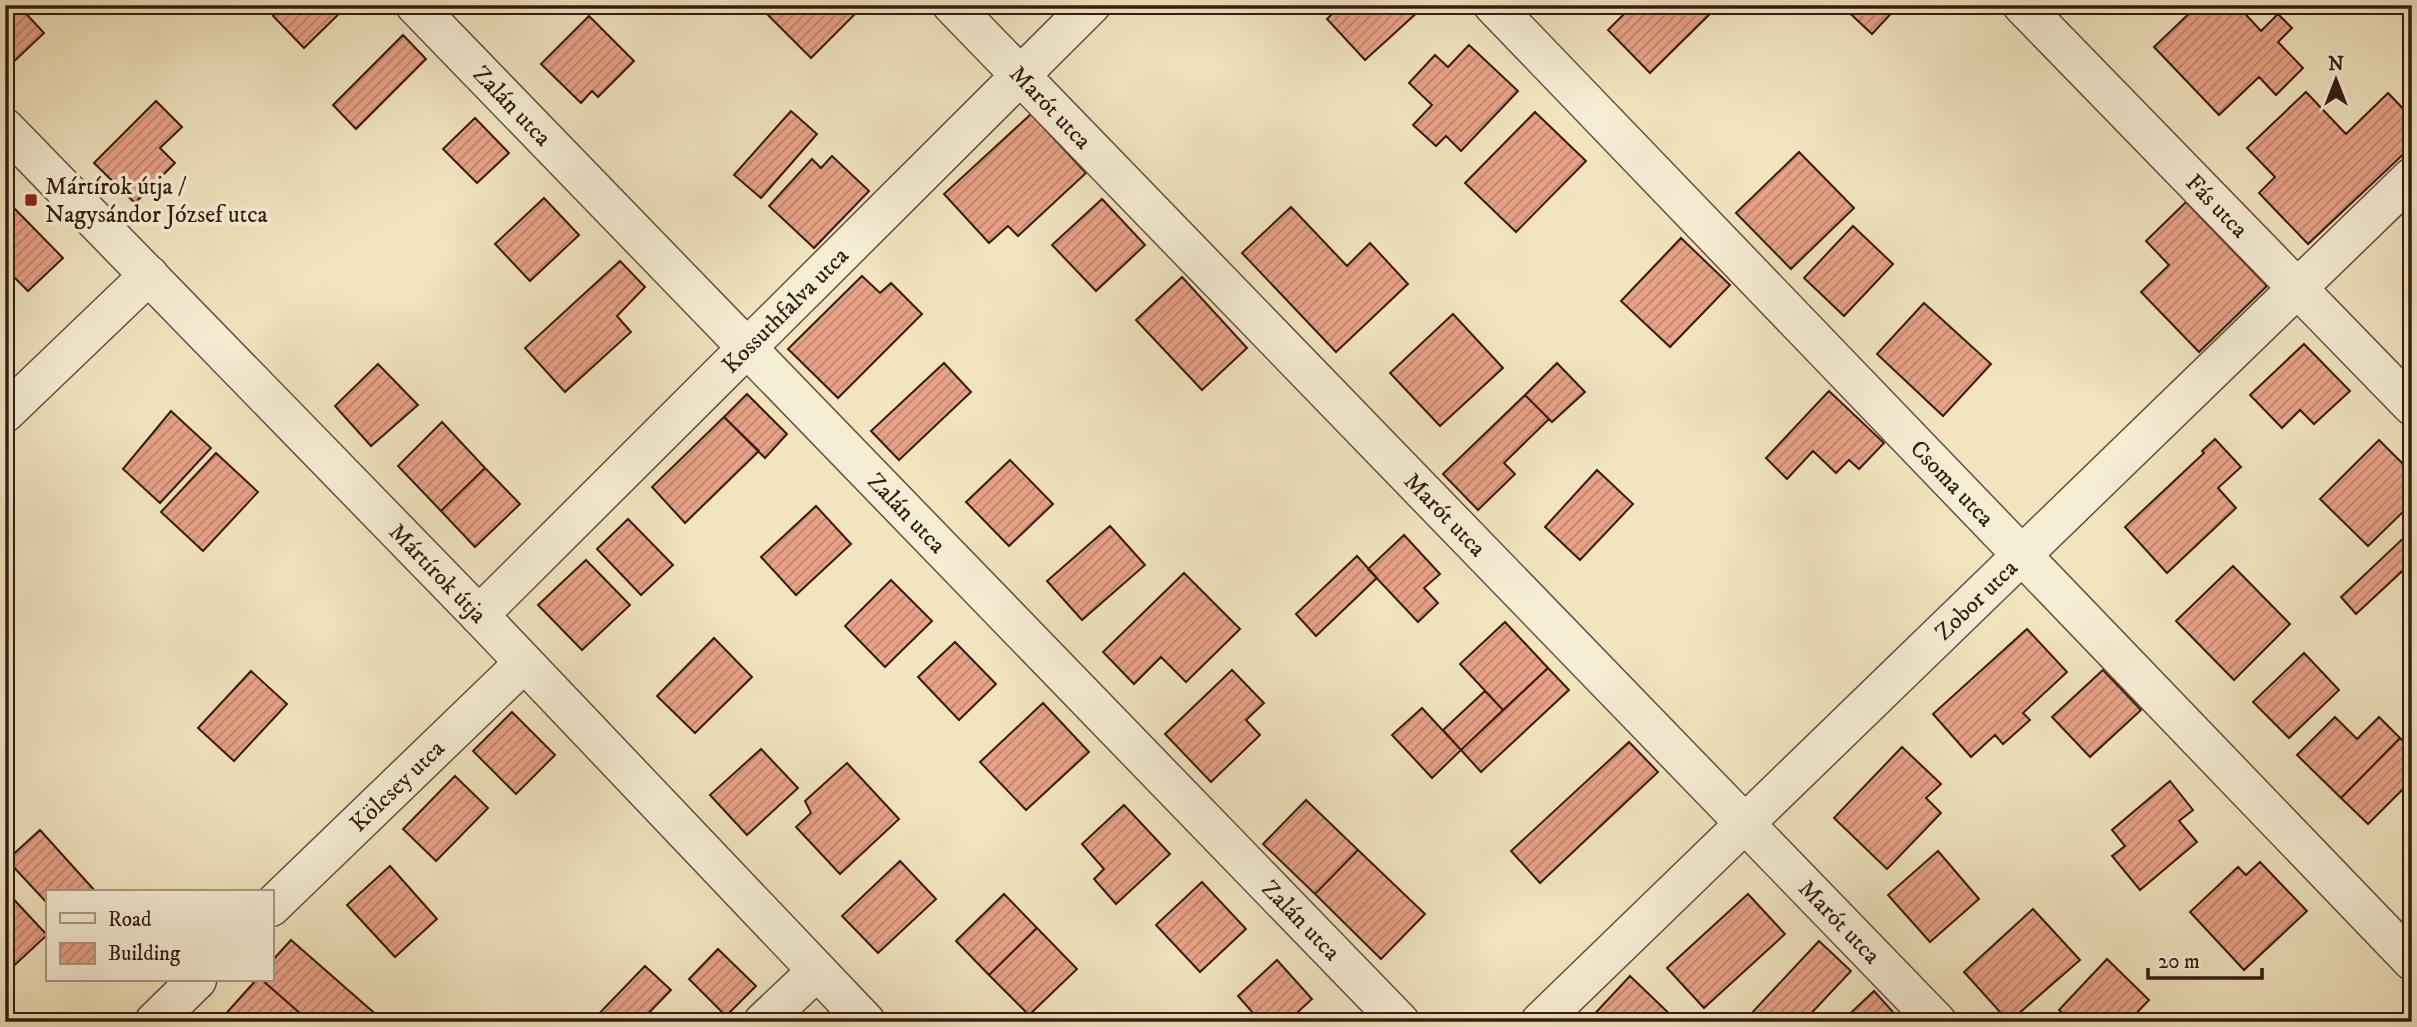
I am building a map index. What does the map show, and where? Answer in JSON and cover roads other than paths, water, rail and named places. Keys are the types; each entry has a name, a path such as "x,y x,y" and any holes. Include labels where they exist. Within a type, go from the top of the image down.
{"street":[{"name":"Zalán utca","path":"415,5 1400,1022"},
{"name":"Marót utca","path":"953,5 1019,76 1746,821 1937,1022"},
{"name":"Kossuthfalva utca","path":"479,615 1091,5"},
{"name":"Csoma utca","path":"1493,5 2412,961"},
{"name":"Fás utca","path":"2022,5 2412,405"},
{"name":"Mártírok útja","path":"5,128 479,615 866,1022"},
{"name":"Zobor utca","path":"1540,1022 2412,177"},
{"path":"5,413 149,275"},
{"name":"Kölcsey utca","path":"273,905 524,663"},
{"path":"763,1022 817,971"},
{"path":"153,1022 195,982"}],"place":[{"name":"Mártírok útja / Nagysándor József utca","path":"31,200"}]}
